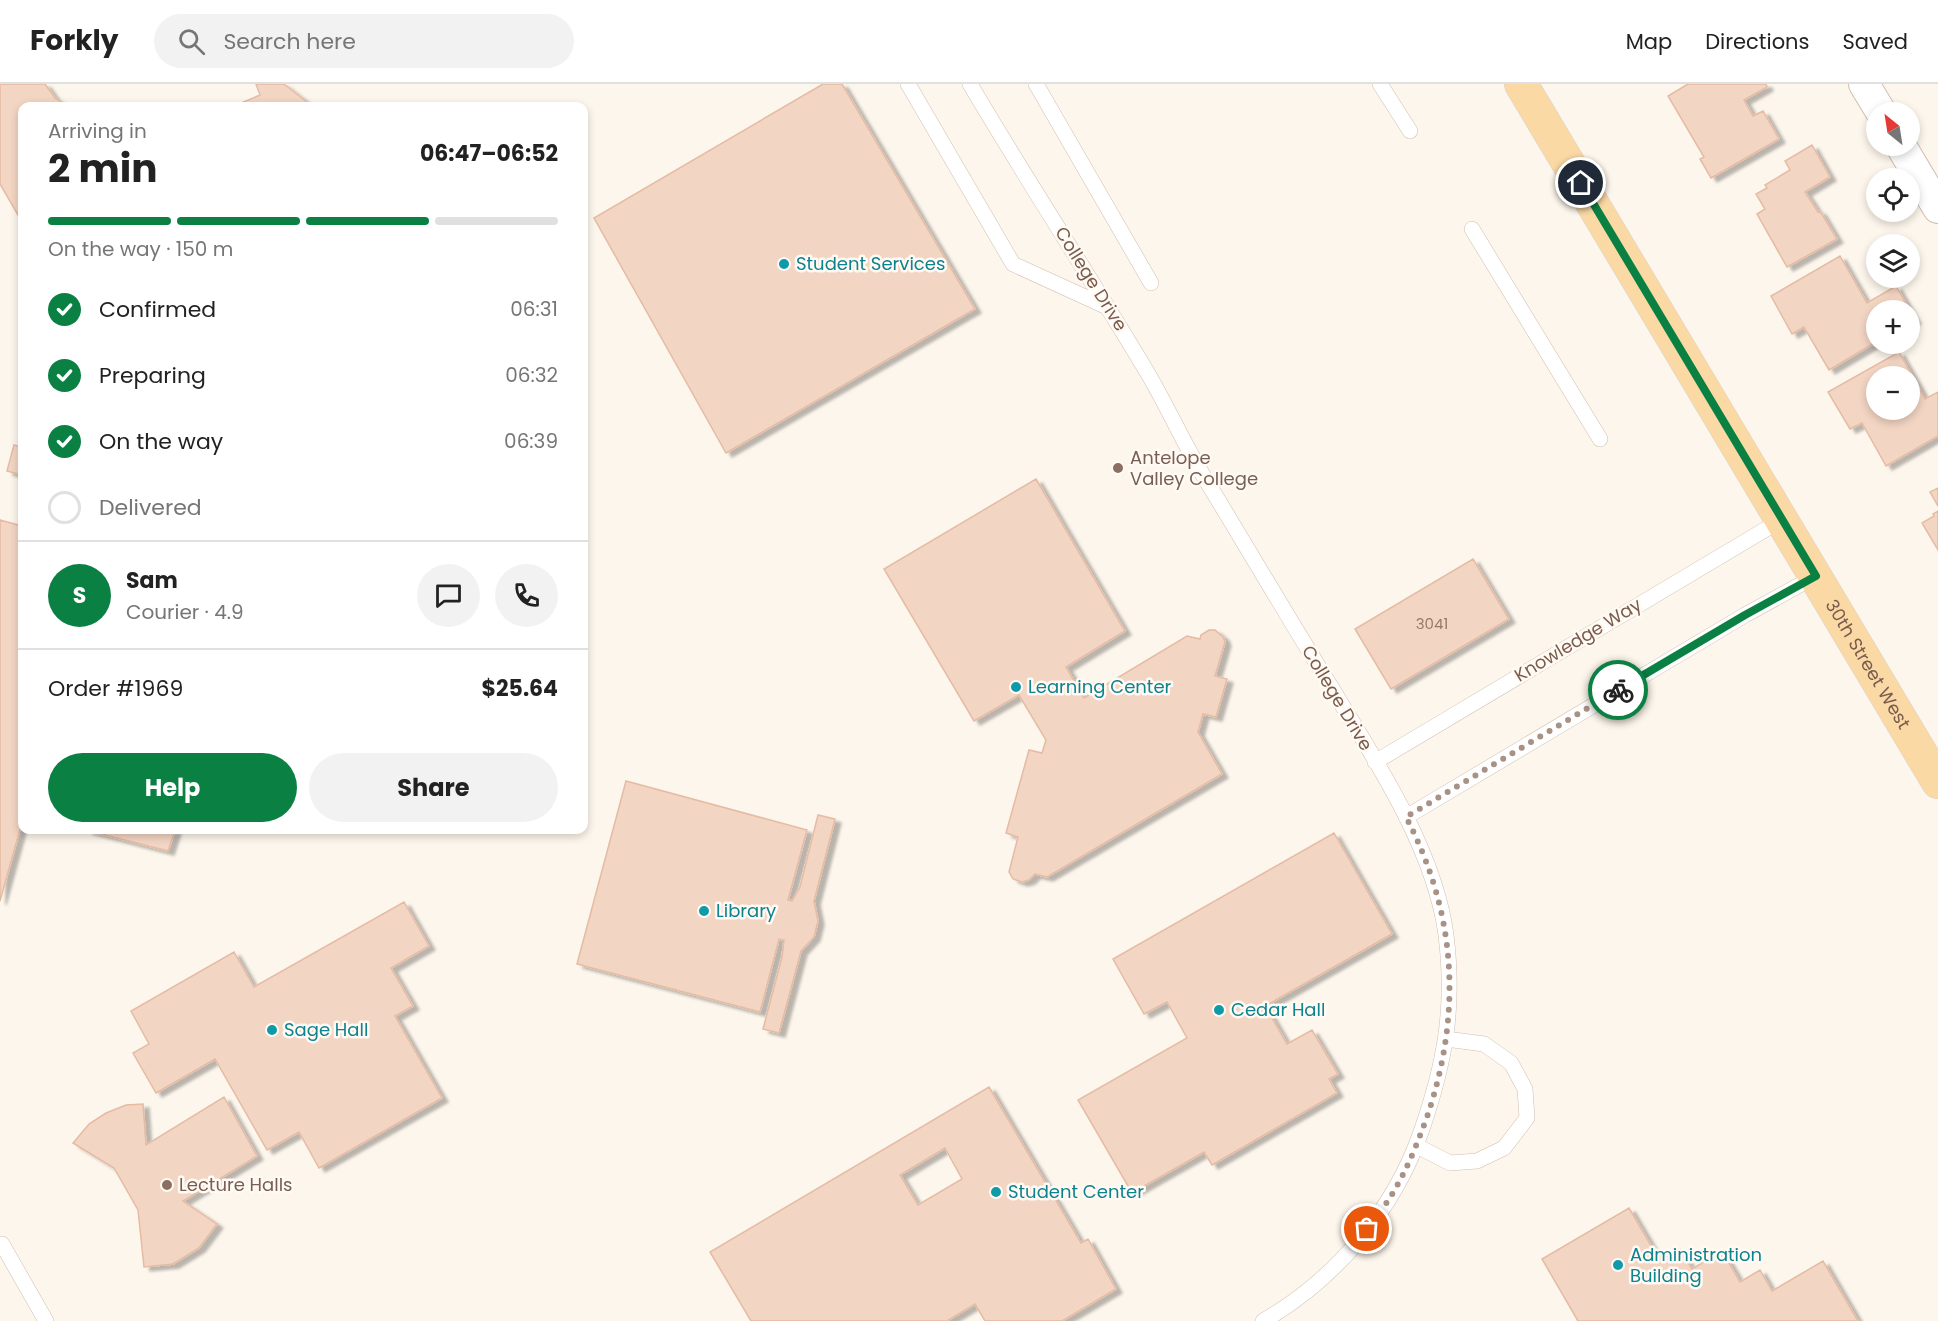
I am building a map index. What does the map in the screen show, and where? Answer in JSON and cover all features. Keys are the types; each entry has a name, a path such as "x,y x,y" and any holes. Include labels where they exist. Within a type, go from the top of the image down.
{"main road":[{"name":"30th Street West","path":"1521,84 1783,519 1938,782"}],"street":[{"path":"1864,84 1875,102"},
{"path":"1907,156 1938,208"}],"lane":[{"path":"908,84 1013,264 1108,308"},
{"name":"College Drive","path":"970,84 1167,406 1205,480 1406,817 1420,844 1436,890 1446,931 1450,1006 1446,1039 1437,1088 1405,1175 1380,1214 1355,1245 1322,1279 1287,1308 1265,1321"},
{"path":"1036,84 1151,283"},
{"path":"1380,84 1410,131"},
{"path":"1472,229 1600,439"},
{"name":"Knowledge Way","path":"1375,762 1783,519"},
{"path":"1406,817 1745,615 1816,576"},
{"path":"1417,1146 1450,1163 1477,1161 1504,1148 1527,1118 1525,1089 1511,1063 1484,1044 1446,1039"},
{"path":"2,1244 46,1321"}],"building":[{"path":"0,84 45,84 55,98 62,102 18,102 18,215 0,184"},
{"path":"256,84 284,84 307,102 243,102 260,95"},
{"name":"Student Services","path":"823,84 842,84 975,309 726,453 594,218"},
{"path":"1688,84 1766,84 1767,87 1744,100 1753,116 1763,111 1779,139 1711,178 1700,159 1704,157 1668,96"},
{"path":"1812,145 1830,177 1805,192 1837,239 1787,267 1757,214 1765,209 1756,194 1767,188 1765,185 1790,170 1785,161"},
{"path":"1840,256 1866,301 1866,348 1829,370 1804,327 1792,334 1771,296"},
{"path":"1893,288 1897,288 1904,300 1872,300"},
{"path":"1895,354 1900,354 1907,366 1874,366"},
{"path":"1866,371 1866,420 1920,420 1920,390 1925,399 1938,392 1938,436 1886,466 1862,423 1850,429 1828,392"},
{"path":"14,445 18,446 18,474 7,471"},
{"name":"Learning Center","path":"1036,479 1125,631 1066,667 1084,698 1187,636 1200,639 1201,635 1209,630 1215,630 1225,642 1215,676 1227,679 1216,717 1203,714 1198,732 1222,774 1047,877 1035,874 1029,880 1022,882 1013,879 1009,872 1018,837 1006,833 1029,750 1042,753 1046,740 1019,695 974,721 884,569"},
{"path":"1938,488 1938,506 1930,492"},
{"path":"1938,511 1938,550 1922,523"},
{"path":"0,520 18,525 19,834 0,901"},
{"path":"1473,559 1509,619 1391,689 1355,629"},
{"name":"Library","path":"626,781 807,830 788,900 792,901 800,887 818,815 835,819 814,901 818,921 814,937 801,951 779,1033 763,1029 782,957 784,940 779,939 760,1012 577,964"},
{"name":"Cedar Hall","path":"1334,833 1392,934 1265,1006 1287,1044 1312,1030 1338,1074 1329,1079 1337,1093 1212,1165 1204,1152 1132,1193 1078,1100 1187,1038 1167,1002 1144,1014 1113,959"},
{"path":"102,834 174,834 168,851"},
{"name":"Sage Hall","path":"404,902 429,946 391,968 413,1006 395,1016 442,1098 319,1168 299,1132 267,1150 215,1059 156,1093 133,1053 149,1044 131,1011 234,952 254,987"},
{"name":"Student Center","path":"989,1087 1081,1243 1088,1239 1116,1289 1062,1321 985,1321 975,1304 947,1321 751,1321 710,1252","holes":["945,1148 962,1179 918,1205 900,1175"]},
{"name":"Lecture Halls","path":"224,1097 257,1156 183,1201 217,1224 199,1248 173,1264 144,1267 138,1210 114,1168 73,1143 89,1124 106,1113 126,1105 143,1104 146,1145"},
{"name":"Administration Building","path":"1629,1208 1660,1261 1680,1249 1692,1269 1722,1251 1740,1282 1760,1270 1772,1291 1823,1261 1858,1321 1578,1321 1542,1259"}],"way so far":[{"path":"1367,1229 1380,1214 1405,1175 1417,1146 1437,1088 1450,1006 1446,931 1436,890 1420,844 1406,817 1618,690"}],"place":[{"name":"Student Services","path":"784,264"},
{"name":"Antelope Valley College","path":"1118,468"},
{"name":"Learning Center","path":"1016,687"},
{"name":"Library","path":"704,911"},
{"name":"Cedar Hall","path":"1219,1010"},
{"name":"Sage Hall","path":"272,1030"},
{"name":"Lecture Halls","path":"167,1185"},
{"name":"Student Center","path":"996,1192"},
{"name":"Administration Building","path":"1618,1265"}],"route":[{"path":"1581,183 1816,576 1618,690"}]}
